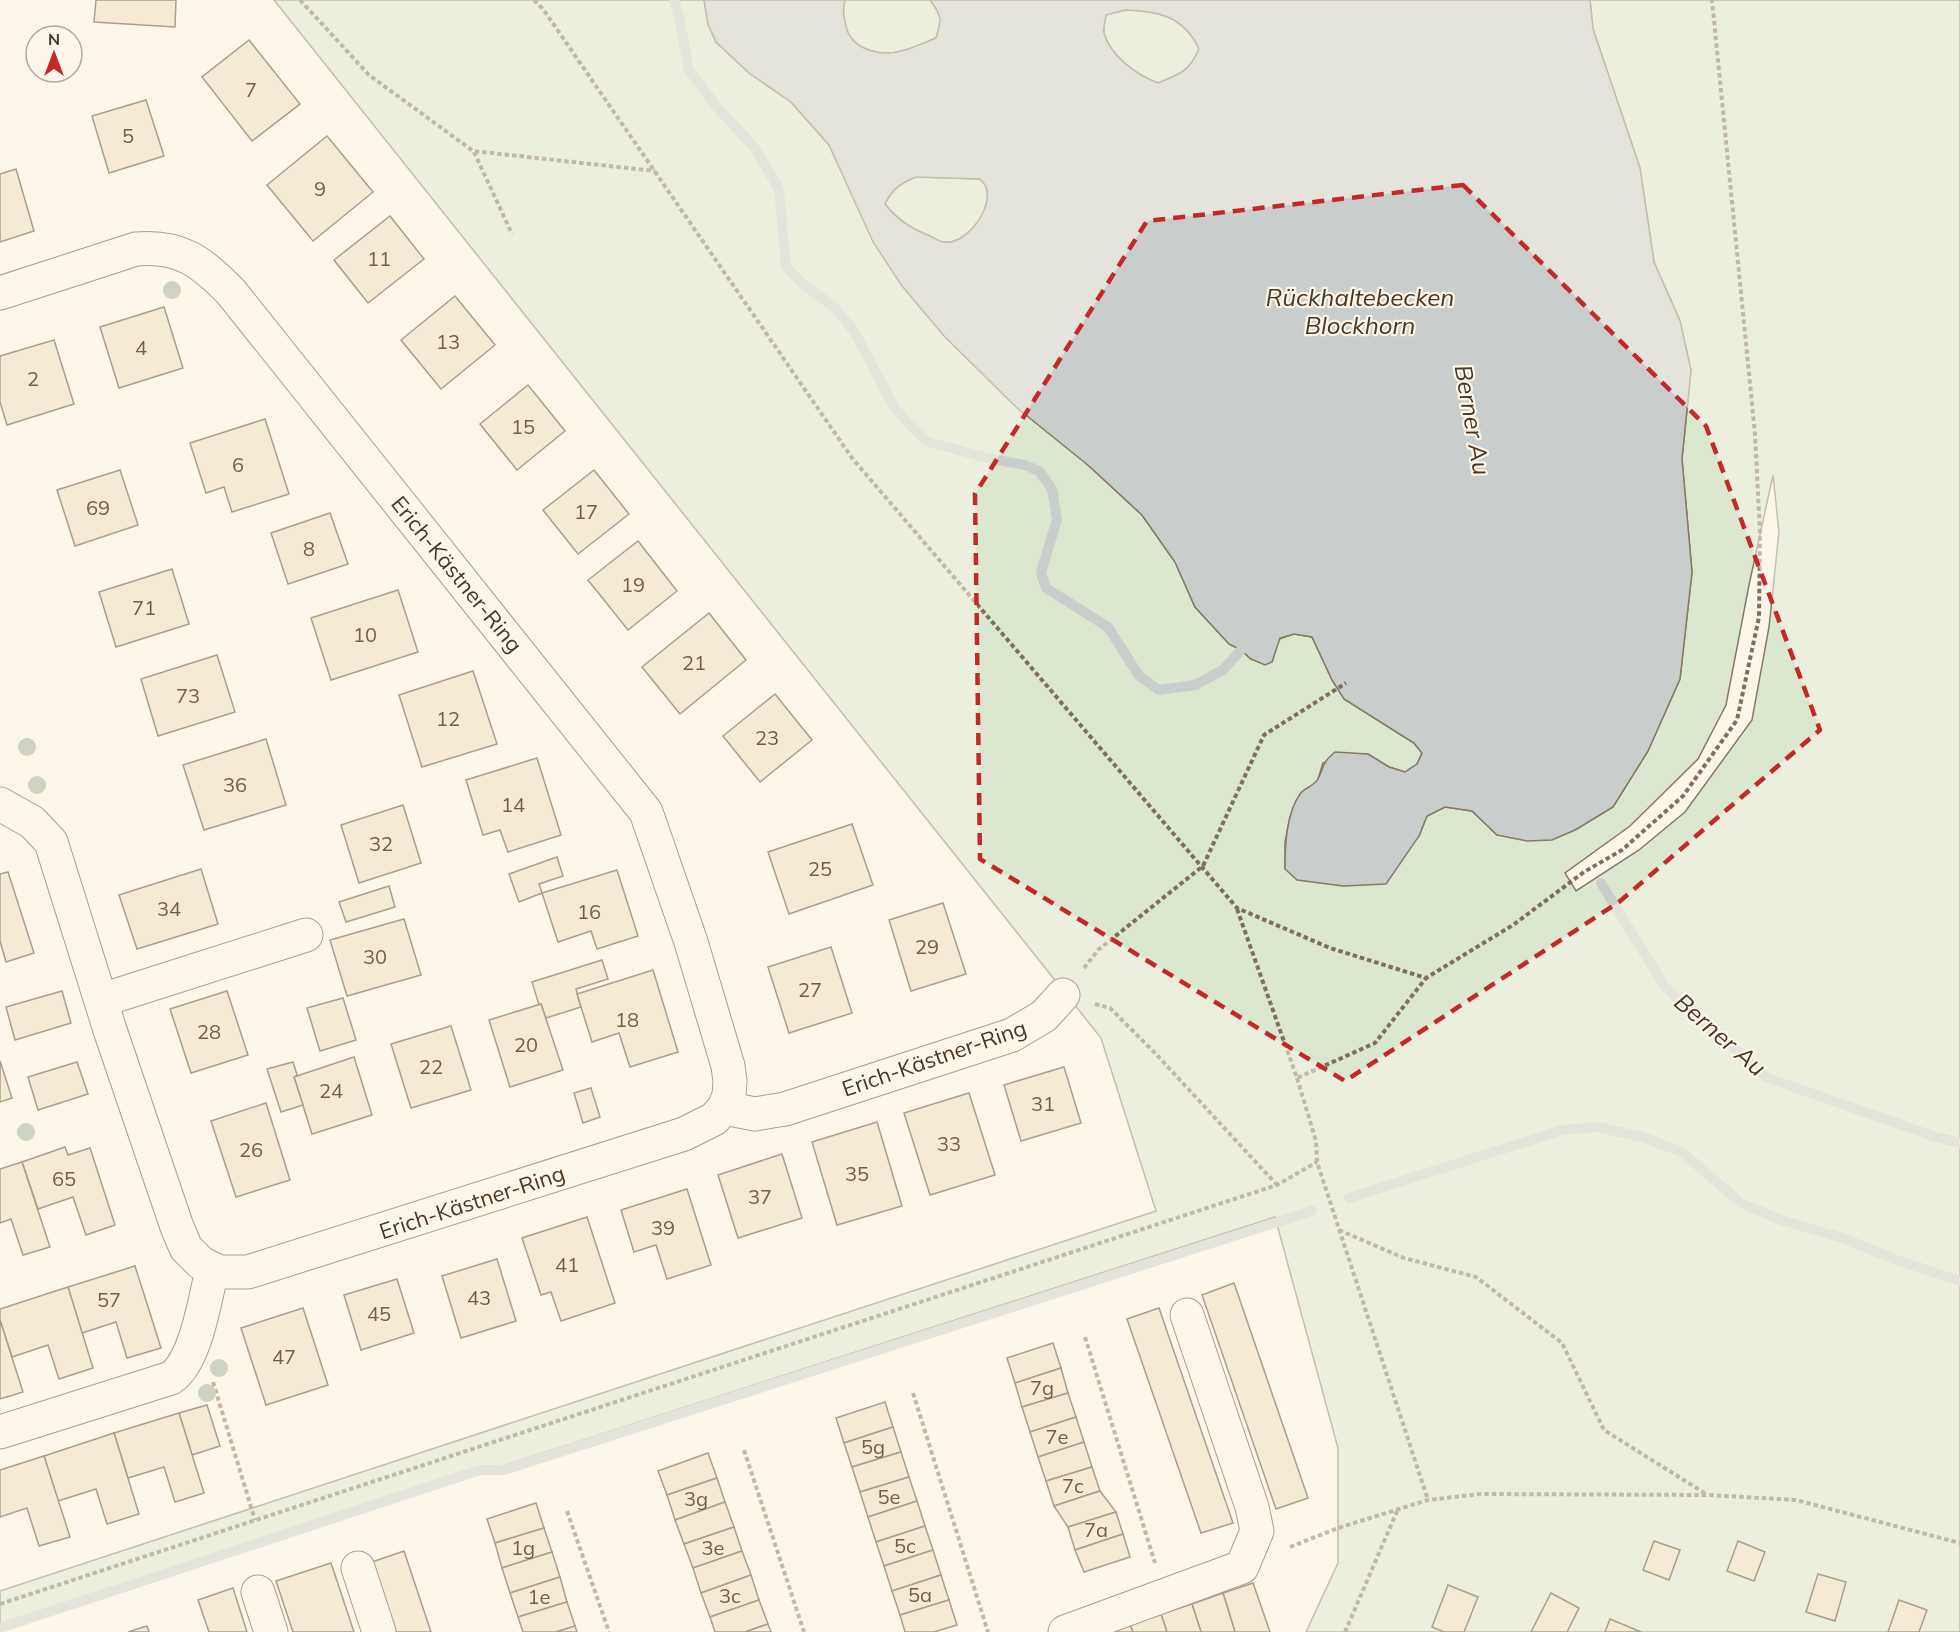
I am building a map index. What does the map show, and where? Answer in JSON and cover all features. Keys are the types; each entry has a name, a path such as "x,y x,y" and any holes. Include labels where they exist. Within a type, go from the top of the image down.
{"street":[{"name":"Erich-Kästner-Ring","path":"0,293 136,249 153,247 185,255 201,264 231,292 646,812 691,942 728,1066 729,1095 724,1108 714,1119 684,1134 257,1270 237,1274 212,1270"},
{"path":"0,804 32,822 51,842 177,1227 186,1248 194,1258 212,1270 190,1350 183,1367 171,1378 0,1432"},
{"path":"102,1000 306,935"},
{"name":"Erich-Kästner-Ring","path":"724,1108 755,1114 785,1109 989,1044 1029,1026 1044,1016 1063,995"},
{"path":"1065,1632 1242,1567 1257,1531 1254,1515 1186,1315"},
{"path":"358,1568 378,1632"},
{"path":"258,1592 271,1632"}],"path":[{"path":"300,0 369,75 473,151 512,234"},
{"path":"534,0 543,9 852,458 1237,908 1297,1078 1316,1141 1317,1162 1428,1500"},
{"path":"1297,1078 1374,1044 1426,978 1513,925 1584,872 1622,850 1683,796 1737,720 1759,617 1760,533 1755,434 1712,0"},
{"path":"473,151 655,171"},
{"path":"1277,1185 1155,1053 1110,1008 1063,995 1098,950 1203,866 1264,735 1346,683"},
{"path":"1237,908 1330,948 1426,978"},
{"path":"0,1604 1277,1185 1317,1162"},
{"path":"1339,1230 1404,1258 1476,1277 1563,1343 1604,1430 1708,1495"},
{"path":"1085,1337 1165,1595"},
{"path":"190,1350 213,1382 255,1520"},
{"path":"913,1394 988,1632"},
{"path":"744,1450 804,1632"},
{"path":"1242,1567 1338,1528 1399,1508 1428,1500 1480,1494 1708,1495 1796,1500 1960,1543"},
{"path":"1345,1632 1399,1508"},
{"path":"567,1511 609,1632"}],"highlighted area":[{"path":"1463,185 1706,426 1820,730 1619,902 1345,1081 980,859 975,494 1147,221"}],"green space":[{"path":"274,0 704,0 708,24 716,42 749,73 791,102 829,145 850,189 1089,466 1142,515 1175,562 1195,607 1229,644 1241,650 1251,659 1272,662 1279,639 1294,634 1312,637 1332,680 1344,699 1414,743 1422,753 1417,764 1405,772 1389,767 1368,754 1323,763 1317,782 1300,794 1290,817 1285,842 1285,868 1419,836 1427,816 1445,807 1472,811 1497,835 1575,830 1613,807 1648,751 1680,679 1692,572 1682,459 1691,370 1680,321 1654,262 1640,168 1593,29 1590,0 1960,0 1960,1632 1306,1632 1338,1563 1338,1448 1275,1217 0,1628 0,1591 1156,1211 1101,1038","holes":["1773,475 1779,532 1769,627 1752,720 1685,812 1639,850 1576,891 1565,873 1630,826 1698,759 1726,705"]},
{"path":"845,0 930,0 940,18 936,38 897,52 870,51 855,42 846,27"},
{"path":"1125,10 1159,14 1178,22 1193,38 1199,49 1191,63 1178,74 1158,83 1125,64 1112,49 1104,31 1106,15"},
{"path":"916,177 980,179 986,188 987,199 981,217 975,226 960,239 943,242 900,219 885,204 898,187"}],"water":[{"name":"Rückhaltebecken Blockhorn","path":"704,0 845,0 846,27 855,42 870,50 888,53 909,49 936,38 940,18 930,0 1590,0 1593,29 1640,168 1654,262 1680,321 1691,370 1682,459 1692,572 1680,679 1648,751 1613,807 1575,830 1552,840 1527,841 1497,835 1472,811 1445,807 1427,816 1419,836 1386,884 1343,886 1297,880 1285,869 1289,820 1295,802 1304,790 1318,779 1325,762 1335,752 1368,754 1389,767 1405,772 1417,764 1422,753 1414,743 1344,699 1332,680 1312,637 1294,634 1280,638 1272,662 1265,665 1251,659 1241,650 1229,644 1195,607 1175,562 1142,515 1089,466 1016,407 945,337 902,286 873,242 829,145 791,102 749,73 716,42 708,24","holes":["1125,10 1159,14 1178,22 1186,29 1199,49 1191,63 1178,74 1158,83 1126,64 1112,50 1104,31 1106,15","916,177 980,179 986,188 987,199 985,208 975,226 960,239 943,242 900,219 885,204 898,187"]}],"building":[{"path":"96,0 176,0 175,27 94,22"},
{"path":"249,40 300,104 252,141 202,77"},
{"path":"146,100 164,156 109,173 92,116"},
{"path":"327,136 373,192 313,241 267,185"},
{"path":"16,169 34,231 0,242 0,174"},
{"path":"390,216 424,259 368,303 334,260"},
{"path":"455,296 495,345 441,389 401,340"},
{"path":"164,307 183,368 119,388 100,327"},
{"path":"54,340 74,404 7,425 0,402 0,356"},
{"path":"528,385 565,431 517,470 480,424"},
{"path":"265,419 289,494 232,512 224,487 206,493 190,443"},
{"path":"120,470 138,525 75,546 57,490"},
{"path":"594,470 629,514 578,554 543,510"},
{"path":"330,513 348,564 288,584 271,533"},
{"path":"638,541 677,591 628,630 588,580"},
{"path":"172,569 189,624 116,647 99,592"},
{"path":"398,590 418,652 331,680 311,618"},
{"path":"709,613 746,660 680,714 642,667"},
{"path":"217,655 235,712 158,736 141,679"},
{"path":"473,671 497,744 422,767 399,695"},
{"path":"775,694 812,740 760,782 723,736"},
{"path":"266,739 286,805 204,830 183,765"},
{"path":"537,758 561,835 508,852 500,830 483,835 466,780"},
{"path":"403,805 421,863 359,883 341,825"},
{"path":"852,824 873,885 789,914 768,852"},
{"path":"557,857 563,876 539,884 542,893 519,902 509,874"},
{"path":"201,869 218,924 137,949 119,895"},
{"path":"617,870 638,936 597,949 591,931 558,942 542,893"},
{"path":"8,872 34,953 6,962 0,941 0,874"},
{"path":"389,886 395,907 346,922 339,902"},
{"path":"943,903 966,974 911,991 889,920"},
{"path":"404,919 421,975 347,996 330,940"},
{"path":"831,947 852,1013 789,1033 768,967"},
{"path":"602,960 608,979 576,989 581,1007 546,1018 541,1004 539,1005 532,982"},
{"path":"653,970 678,1052 630,1067 619,1033 592,1042 577,994"},
{"path":"62,991 71,1023 15,1040 6,1007"},
{"path":"227,991 248,1055 191,1073 170,1009"},
{"path":"343,998 356,1040 320,1051 307,1008"},
{"path":"541,1004 563,1070 510,1087 489,1020"},
{"path":"451,1026 471,1090 411,1108 391,1044"},
{"path":"354,1057 372,1115 312,1134 294,1077"},
{"path":"0,1061 12,1098 0,1102"},
{"path":"77,1062 88,1094 38,1110 28,1077"},
{"path":"293,1062 297,1075 294,1077 303,1105 281,1112 267,1069"},
{"path":"1064,1067 1081,1123 1021,1141 1004,1085"},
{"path":"591,1088 600,1117 583,1123 574,1093"},
{"path":"969,1093 995,1175 930,1195 904,1113"},
{"path":"266,1103 290,1180 236,1197 211,1121"},
{"path":"877,1122 902,1206 837,1225 812,1142"},
{"path":"65,1147 68,1155 90,1148 115,1225 86,1235 73,1197 38,1209 22,1162"},
{"path":"782,1154 802,1218 738,1238 718,1175"},
{"path":"22,1162 50,1247 23,1255 11,1219 0,1223 0,1169"},
{"path":"687,1189 711,1265 667,1279 656,1245 634,1252 621,1210"},
{"path":"587,1217 615,1303 561,1321 551,1292 541,1295 522,1238"},
{"path":"497,1259 516,1321 461,1338 442,1276"},
{"path":"135,1266 161,1348 127,1358 116,1322 82,1333 68,1287"},
{"path":"397,1279 414,1333 361,1350 344,1295"},
{"path":"1234,1283 1308,1498 1276,1509 1202,1295"},
{"path":"68,1287 93,1368 59,1379 48,1345 12,1357 0,1320 0,1309"},
{"path":"303,1308 328,1385 266,1405 241,1328"},
{"path":"1159,1308 1233,1523 1201,1533 1127,1319"},
{"path":"0,1320 23,1392 0,1399"},
{"path":"1053,1343 1061,1368 1015,1383 1007,1358"},
{"path":"1061,1368 1068,1393 1022,1407 1015,1383"},
{"path":"1068,1393 1076,1417 1030,1432 1022,1407"},
{"path":"885,1402 893,1427 844,1443 836,1418"},
{"path":"207,1405 220,1446 192,1455 179,1413"},
{"path":"179,1413 204,1493 175,1502 164,1467 128,1478 114,1433"},
{"path":"1076,1417 1084,1442 1038,1457 1030,1432"},
{"path":"893,1427 901,1452 852,1467 844,1443"},
{"path":"114,1433 139,1514 107,1524 96,1489 58,1501 44,1456"},
{"path":"1084,1442 1092,1467 1046,1481 1038,1457"},
{"path":"901,1452 909,1477 860,1492 852,1467"},
{"path":"708,1453 717,1478 667,1495 658,1471"},
{"path":"44,1456 70,1537 39,1546 27,1508 0,1517 0,1470"},
{"path":"1092,1467 1100,1491 1054,1506 1046,1481"},
{"path":"909,1477 917,1501 868,1517 860,1492"},
{"path":"717,1478 725,1502 675,1520 667,1495"},
{"path":"1100,1491 1116,1512 1068,1527 1054,1506"},
{"path":"917,1501 925,1526 876,1542 868,1517"},
{"path":"725,1502 734,1527 684,1544 675,1520"},
{"path":"536,1503 544,1528 495,1543 487,1519"},
{"path":"1116,1512 1123,1534 1075,1550 1068,1527"},
{"path":"925,1526 933,1550 884,1566 876,1542"},
{"path":"734,1527 742,1551 693,1568 684,1544"},
{"path":"544,1528 552,1552 502,1568 495,1543"},
{"path":"1123,1534 1130,1557 1084,1572 1075,1550"},
{"path":"1654,1541 1680,1550 1669,1580 1643,1570"},
{"path":"1738,1541 1765,1552 1754,1581 1727,1571"},
{"path":"933,1550 941,1575 892,1591 884,1566"},
{"path":"404,1551 431,1632 396,1632 372,1562"},
{"path":"742,1551 751,1575 701,1593 693,1568"},
{"path":"552,1552 560,1577 510,1593 502,1568"},
{"path":"331,1563 354,1632 293,1632 276,1581"},
{"path":"1818,1574 1846,1582 1835,1621 1806,1612"},
{"path":"751,1575 759,1600 710,1617 701,1593"},
{"path":"941,1575 949,1600 900,1615 892,1591"},
{"path":"560,1577 567,1602 518,1617 510,1593"},
{"path":"1253,1583 1270,1632 1235,1632 1223,1593"},
{"path":"1448,1585 1478,1597 1464,1632 1444,1632 1432,1627"},
{"path":"233,1588 247,1632 209,1632 198,1600"},
{"path":"1223,1593 1235,1632 1201,1632 1192,1604"},
{"path":"1551,1593 1579,1608 1567,1632 1531,1632"},
{"path":"759,1600 768,1624 745,1632 715,1632 710,1617"},
{"path":"949,1600 957,1625 934,1632 905,1632 900,1615"},
{"path":"1899,1600 1927,1610 1919,1632 1888,1632"},
{"path":"567,1602 575,1626 556,1632 523,1632 518,1617"},
{"path":"1192,1604 1201,1632 1167,1632 1161,1614"},
{"path":"1161,1614 1167,1632 1133,1632 1130,1625"},
{"path":"1610,1619 1641,1632 1605,1632"},
{"path":"768,1624 771,1632 745,1632"},
{"path":"1130,1625 1133,1632 1108,1632"},
{"path":"147,1626 149,1632 128,1632"},
{"path":"575,1626 577,1632 556,1632"}],"waterway":[{"path":"674,0 689,70 716,106 754,147 779,189 786,267 803,284 834,307 854,331 894,407 928,442 1025,465 1039,471 1052,489 1057,519 1041,573 1046,588 1108,627 1139,676 1159,690 1195,685 1223,670 1250,640"},
{"name":"Berner Au","path":"1601,883 1665,987 1768,1078 1933,1136 1960,1143"},
{"path":"1349,1198 1562,1130 1597,1127 1642,1137 1682,1152 1741,1203 1781,1220 1842,1238 1894,1259 1960,1281"},
{"path":"0,1628 480,1470 504,1470 1312,1211"}]}
